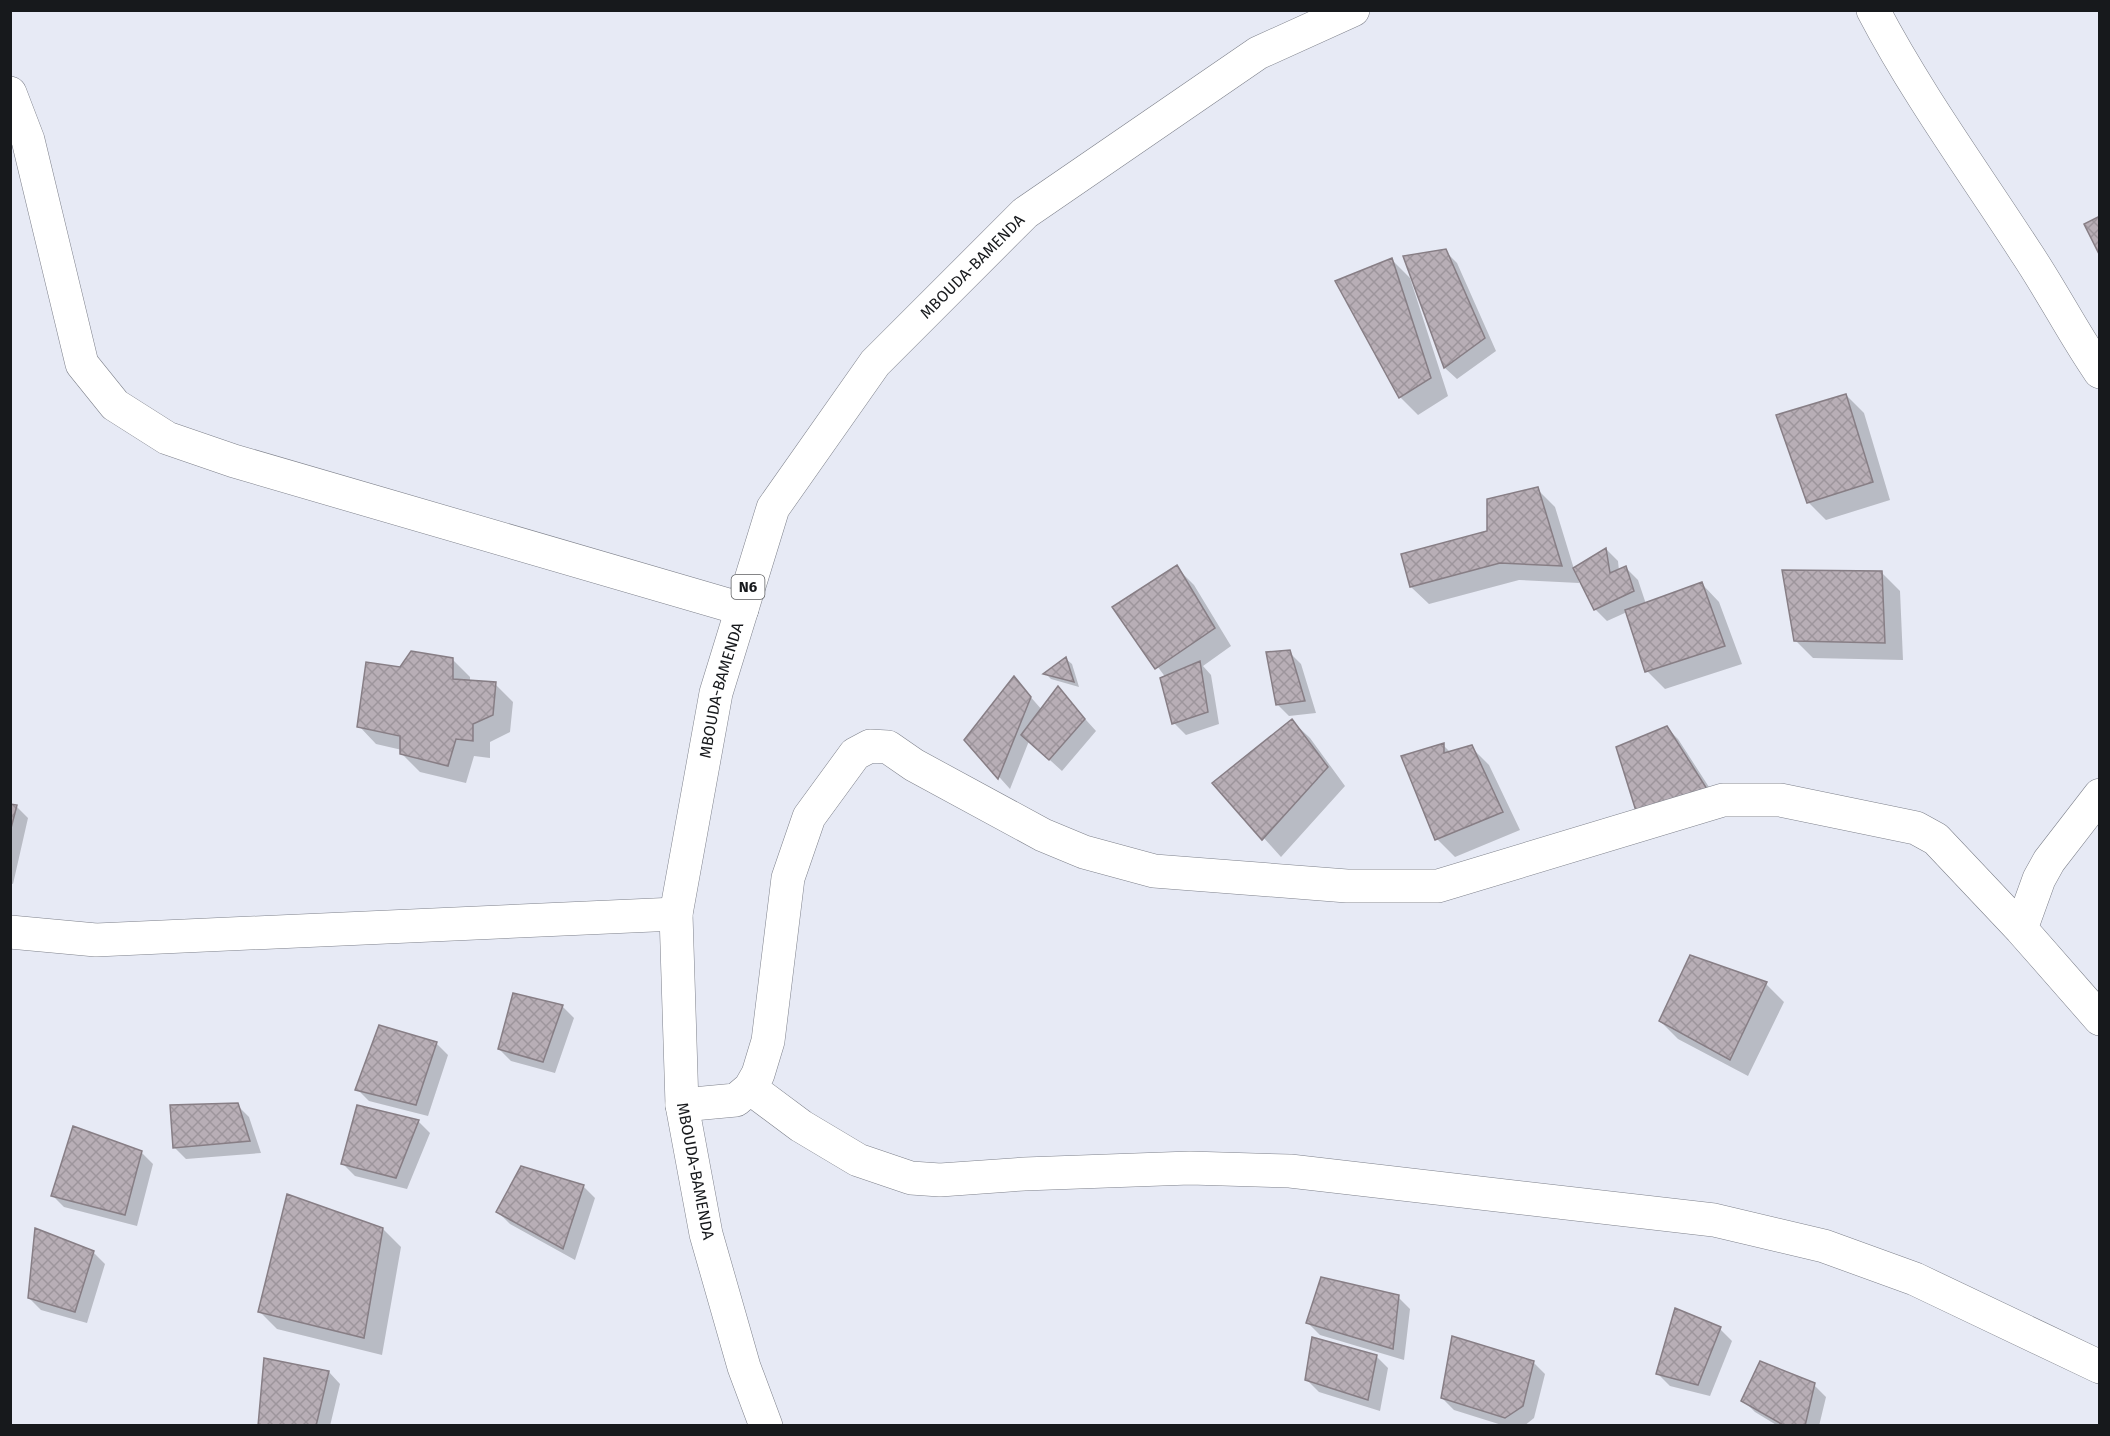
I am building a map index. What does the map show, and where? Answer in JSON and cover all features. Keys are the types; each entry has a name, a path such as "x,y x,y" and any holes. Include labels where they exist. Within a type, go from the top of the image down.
{"main road":[{"name":"MBOUDA-BAMENDA","path":"766,1425 744,1367 706,1234 682,1105 676,914 716,693 773,508 875,363 1025,213 1258,53 1353,10"},
{"path":"1873,10 1898,57 2031,260 2072,332 2100,372"},
{"path":"10,93 28,140 82,364 115,405 167,438 234,460 742,609"},
{"path":"682,1105 736,1100 750,1088 758,1074 768,1041 788,878 795,854 809,817 855,754 870,746 888,747 914,765 1043,835 1084,852 1154,871 1347,886 1438,886 1723,800 1780,800 1916,828 1935,839 2021,929 2100,1019"},
{"path":"2021,929 2039,879 2049,861 2100,795"},
{"path":"10,932 96,940 676,914"},
{"path":"750,1088 801,1126 858,1160 911,1178 940,1180 1024,1174 1190,1168 1290,1171 1714,1220 1824,1246 1915,1278 2100,1367"}],"building":[{"path":"2100,216 2100,256 2084,224"},
{"path":"1446,249 1485,338 1444,368 1403,256"},
{"path":"1392,258 1431,378 1399,398 1335,281"},
{"path":"1846,394 1873,482 1807,503 1776,415"},
{"path":"1538,487 1562,566 1500,563 1410,587 1401,554 1487,531 1487,499"},
{"path":"1606,548 1610,573 1626,566 1634,591 1594,610 1573,568"},
{"path":"1177,565 1215,628 1155,669 1112,607"},
{"path":"1782,570 1882,571 1885,643 1794,641"},
{"path":"1702,582 1725,646 1645,672 1625,610"},
{"path":"1290,650 1305,701 1276,705 1266,652"},
{"path":"411,651 453,658 453,679 496,682 493,715 473,724 473,741 456,739 448,766 400,754 400,736 357,727 366,662 400,667"},
{"path":"1066,657 1074,682 1043,674"},
{"path":"1200,661 1208,712 1172,724 1160,678"},
{"path":"1014,676 1031,697 998,779 964,740"},
{"path":"1058,686 1085,719 1049,760 1021,735"},
{"path":"1292,719 1328,767 1262,840 1212,783"},
{"path":"1667,726 1707,789 1636,811 1616,747"},
{"path":"1444,743 1444,753 1472,745 1503,812 1435,840 1401,756"},
{"path":"10,804 17,805 10,832"},
{"path":"1690,955 1767,982 1730,1060 1659,1021"},
{"path":"513,993 563,1005 543,1062 498,1049"},
{"path":"379,1025 437,1042 416,1105 355,1090"},
{"path":"238,1103 250,1141 173,1148 170,1105"},
{"path":"357,1105 419,1120 396,1178 341,1164"},
{"path":"73,1126 142,1151 125,1215 51,1196"},
{"path":"521,1166 584,1185 563,1249 496,1212"},
{"path":"287,1194 383,1228 364,1338 258,1312"},
{"path":"35,1228 94,1251 75,1312 28,1298"},
{"path":"1321,1277 1399,1295 1393,1349 1306,1323"},
{"path":"1675,1308 1721,1327 1698,1385 1656,1374"},
{"path":"1452,1336 1534,1361 1523,1406 1505,1418 1441,1398"},
{"path":"1312,1337 1377,1355 1368,1400 1305,1380"},
{"path":"264,1358 329,1371 316,1426 258,1426"},
{"path":"1760,1361 1815,1383 1805,1426 1785,1426 1741,1401"}]}
